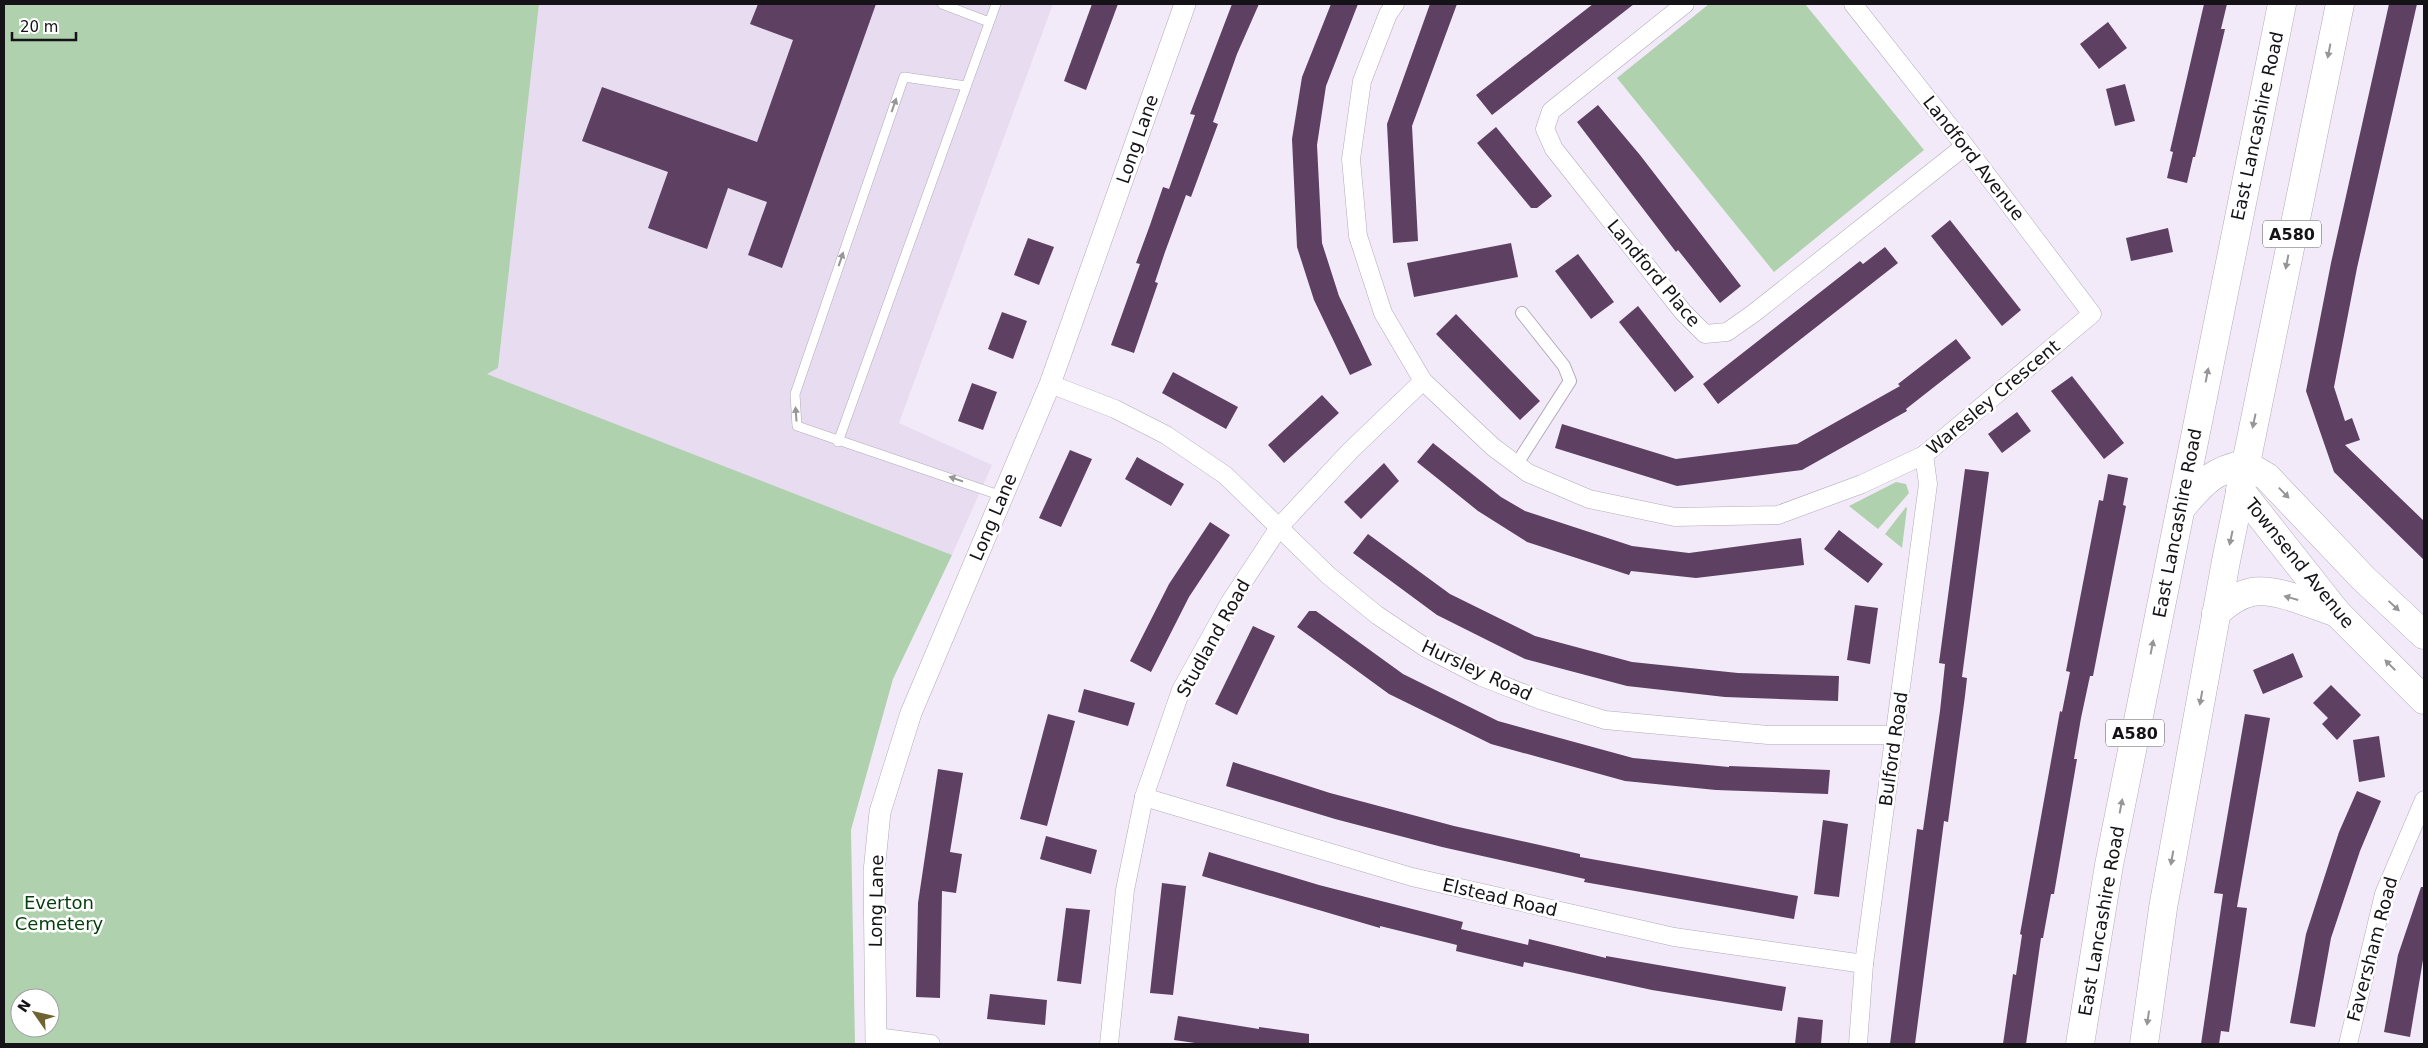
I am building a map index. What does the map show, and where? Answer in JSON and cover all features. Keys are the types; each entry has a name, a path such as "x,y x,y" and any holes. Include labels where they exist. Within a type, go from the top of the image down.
{"main road":[{"name":"East Lancashire Road","path":"2080,1044 2109,865 2282,4"},
{"name":"A580","path":"2144,1044 2163,908 2216,613 2236,474 2340,4"},
{"path":"2181,508 2200,486 2236,474 2197,423"},
{"name":"Townsend Avenue","path":"2236,474 2337,613 2424,700"},
{"name":"Townsend Avenue","path":"2236,474 2267,476 2363,578 2424,635"},
{"path":"2216,613 2232,599 2252,592 2269,591 2337,613"}],"street":[{"name":"Long Lane","path":"876,1040 874,872 880,812 911,713 1050,384 1185,4"},
{"name":"Waresley Crescent","path":"1394,4 1388,14 1362,81 1351,159 1358,236 1383,313 1423,381 1492,448 1528,474 1589,499 1674,517 1778,514 1862,484 1924,455 2092,314"},
{"name":"Landford Place","path":"1685,4 1550,111 1545,129 1560,156 1683,312 1705,334 1727,332 1754,313 1965,146"},
{"name":"Landford Avenue","path":"1853,4 1965,146 2092,314"},
{"path":"1516,465 1570,381 1564,366 1522,313"},
{"name":"Studland Road","path":"1108,1044 1125,890 1144,797 1181,690 1230,602 1280,526 1350,451 1423,381"},
{"name":"Hursley Road","path":"1050,384 1115,408 1166,435 1225,475 1280,526 1329,576 1377,615 1426,648 1482,677 1543,701 1615,721 1768,735 1895,735"},
{"name":"Bulford Road","path":"1858,1044 1864,964 1928,484 1924,455"},
{"name":"Elstead Road","path":"1144,797 1422,879 1674,937 1864,964"},
{"name":"Faversham Road","path":"2348,1044 2384,894 2424,800"},
{"path":"876,1040 931,1044"}],"lane":[{"path":"942,4 990,22"},
{"path":"838,442 996,4"},
{"path":"966,86 904,77 795,394 797,426 838,442 1002,496"}],"shaded area":[{"path":"539,4 1053,4 899,423 992,465 952,555 486,374 498,368"}],"green space":[{"name":"Everton Cemetery","path":"4,4 539,4 498,368 487,374 952,555 893,679 851,830 855,1044 4,1044"},
{"path":"1709,4 1805,4 1924,150 1774,272 1617,78"},
{"path":"1896,482 1906,484 1909,493 1878,529 1849,506"},
{"path":"1907,508 1902,548 1885,534"}],"building":[{"path":"758,4 876,4 782,268 748,255 767,202 728,188 707,249 648,228 668,172 582,141 602,87 757,142 793,40 750,24"},
{"path":"1092,4 1118,4 1086,90 1064,81"},
{"path":"1232,4 1259,4 1237,54 1213,122 1218,124 1191,197 1186,195 1165,252 1155,282 1158,283 1134,353 1111,345 1140,264 1136,263 1163,187 1169,189 1195,115 1190,114"},
{"path":"1331,4 1358,4 1326,86 1317,145 1322,243 1339,296 1372,365 1350,375 1314,300 1297,247 1292,139 1302,77"},
{"path":"1430,4 1457,4 1412,126 1418,241 1393,243 1387,124"},
{"path":"1593,4 1634,4 1492,115 1476,95"},
{"path":"2204,4 2227,4 2221,29 2225,29 2195,157 2193,157 2187,183 2167,178 2173,152 2170,151"},
{"path":"2389,4 2417,4 2357,268 2334,387 2345,421 2352,418 2360,440 2345,445 2424,521 2424,560 2334,472 2306,391 2331,263"},
{"path":"2108,22 2127,48 2099,69 2080,44"},
{"path":"2125,84 2135,121 2115,126 2106,89"},
{"path":"1598,105 1640,155 1741,286 1720,303 1678,250 1676,252 1577,122"},
{"path":"1496,127 1552,196 1537,208 1531,208 1477,143"},
{"path":"1950,220 2021,310 2002,326 1931,236"},
{"path":"2168,228 2173,252 2131,261 2126,238"},
{"path":"1028,238 1054,247 1039,285 1014,275"},
{"path":"1511,243 1518,277 1414,297 1407,263"},
{"path":"1885,247 1898,263 1718,404 1703,384 1860,261 1863,264"},
{"path":"1578,254 1614,302 1591,319 1555,271"},
{"path":"1638,306 1694,377 1675,392 1619,322"},
{"path":"1002,312 1027,321 1013,359 988,349"},
{"path":"1456,314 1540,401 1520,420 1436,334"},
{"path":"1956,339 1971,358 1906,409 1907,411 1802,470 1677,486 1555,448 1562,424 1676,459 1797,444 1900,386 1898,384"},
{"path":"1173,372 1238,407 1226,429 1162,393"},
{"path":"2072,376 2124,443 2104,459 2051,391"},
{"path":"972,383 997,392 983,430 958,421"},
{"path":"1322,395 1339,413 1284,463 1268,445"},
{"path":"2017,412 2031,431 2002,453 1988,434"},
{"path":"1433,443 1501,497 1525,511 1632,546 1689,553 1801,538 1804,565 1696,578 1631,571 1629,575 1527,542 1478,511 1417,462"},
{"path":"1070,450 1092,459 1061,527 1039,518"},
{"path":"1137,457 1184,484 1171,506 1125,479"},
{"path":"1384,463 1399,481 1361,519 1344,502"},
{"path":"1965,469 1989,472 1962,677 1967,678 1965,696 1948,822 1944,821 1915,1044 1890,1044 1917,829 1923,830 1940,711 1945,664 1939,663"},
{"path":"2108,474 2128,478 2123,505 2126,506 2093,676 2090,676 2081,718 2074,759 2077,759 2054,894 2051,894 2043,938 2041,938 2026,1044 2003,1044 2013,974 2016,975 2022,935 2020,934 2060,711 2062,712 2070,672 2066,671 2099,500 2103,501"},
{"path":"1210,522 1230,535 1189,597 1151,672 1130,661 1169,584"},
{"path":"1839,530 1883,564 1868,583 1824,549"},
{"path":"1368,534 1450,594 1535,636 1632,662 1738,673 1839,676 1838,701 1725,697 1627,686 1525,659 1437,615 1353,553"},
{"path":"1855,605 1878,608 1870,664 1847,660"},
{"path":"1309,611 1316,611 1403,674 1498,721 1633,758 1729,767 1830,770 1828,794 1716,790 1625,781 1491,744 1389,694 1297,627"},
{"path":"1253,626 1275,636 1237,715 1215,704"},
{"path":"2293,653 2303,677 2263,694 2253,670"},
{"path":"2331,685 2361,715 2337,740 2322,724 2328,718 2313,703"},
{"path":"1084,689 1135,703 1128,726 1078,712"},
{"path":"1048,714 1075,721 1047,826 1020,819"},
{"path":"2245,714 2270,718 2237,907 2247,908 2229,1032 2221,1031 2219,1044 2201,1044 2223,894 2214,893"},
{"path":"2379,736 2385,777 2359,782 2353,740"},
{"path":"1233,762 1330,793 1454,826 1580,854 1580,857 1798,896 1794,919 1584,882 1585,879 1442,847 1335,819 1226,786"},
{"path":"938,769 963,773 950,852 962,854 956,893 942,891 940,998 916,997 918,903"},
{"path":"2357,791 2381,801 2360,851 2331,938 2315,1027 2290,1023 2306,934 2339,832"},
{"path":"1823,820 1848,824 1839,897 1814,894"},
{"path":"1046,836 1097,850 1091,874 1040,859"},
{"path":"1209,852 1319,885 1463,922 1461,929 1528,945 1529,939 1606,958 1606,956 1786,987 1782,1011 1652,990 1524,962 1523,967 1456,951 1457,945 1380,926 1380,928 1202,876"},
{"path":"1162,883 1186,886 1173,995 1150,993"},
{"path":"2421,887 2424,887 2424,954 2410,1037 2384,1032 2398,955"},
{"path":"1066,908 1090,910 1081,984 1057,981"},
{"path":"990,994 1047,1000 1045,1025 987,1019"},
{"path":"1178,1016 1259,1029 1259,1027 1309,1034 1309,1044 1202,1044 1174,1040"},
{"path":"1798,1017 1823,1020 1821,1044 1795,1044"}]}
